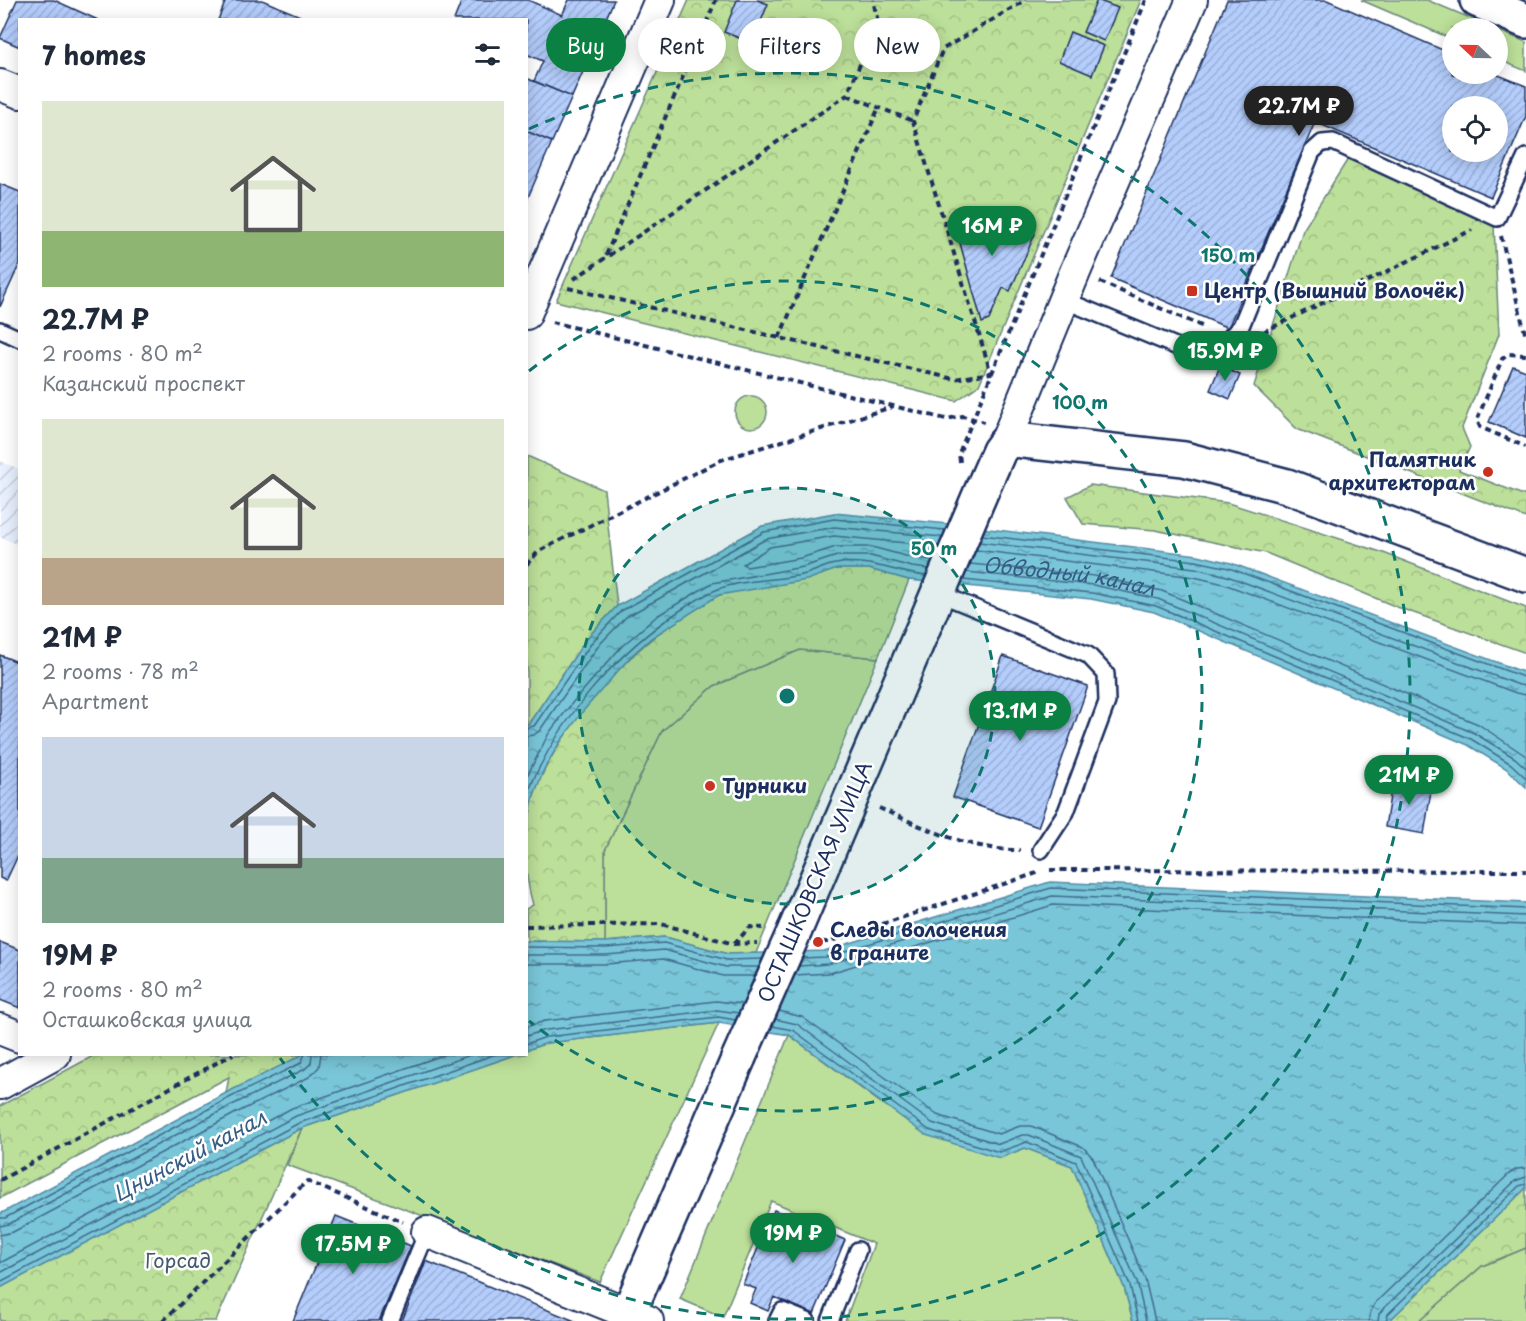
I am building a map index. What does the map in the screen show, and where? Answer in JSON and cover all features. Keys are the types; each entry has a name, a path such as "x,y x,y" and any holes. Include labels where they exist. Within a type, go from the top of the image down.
{"street":[{"path":"528,309 660,0"},
{"path":"1192,0 1075,272 1008,436 1015,440 1184,459 1287,486 1526,575"},
{"path":"1476,0 1526,21"},
{"path":"0,85 18,92"},
{"name":"ОСТАШКОВСКАЯ УЛИЦА","path":"634,1318 740,1057 981,492 1008,436"},
{"path":"0,1029 18,1036"},
{"path":"0,1084 51,1056"},
{"path":"427,1233 634,1318"}],"lane":[{"path":"1064,300 1190,352 1204,353 1222,346 1241,326 1312,152 1322,143 1333,142 1497,218 1526,157"},
{"path":"0,330 18,338"},
{"path":"938,593 1088,655 1106,674 1107,702 1091,746 1066,812 1041,850"},
{"path":"390,1321 427,1233"},
{"path":"830,1321 858,1250"},
{"path":"777,1321 782,1311 807,1321"}],"path":[{"path":"606,255 716,0"},
{"path":"873,0 878,22 847,95 606,255 562,287 954,379 992,373"},
{"path":"992,373 913,121 943,49 1026,0"},
{"path":"972,420 1146,0"},
{"path":"847,95 913,121"},
{"path":"779,338 879,107"},
{"path":"1075,272 1229,338 1244,341 1497,218 1526,338"},
{"path":"528,309 542,319 893,406 946,419 963,416 1008,436"},
{"path":"1526,355 1509,354 1502,359 1477,420 1480,427 1526,447"},
{"path":"528,563 539,551 721,460 893,406"},
{"path":"889,813 963,843 1008,850 1041,850"},
{"path":"1048,870 1526,871"},
{"path":"734,944 750,927"},
{"path":"0,1180 229,1056"},
{"path":"163,1321 307,1181 427,1233"}],"shaded area":[{"path":"0,461 18,469 18,545 0,537"}],"green space":[{"path":"689,0 1141,0 979,385 956,401 556,301 657,72 726,72 726,18 681,18"},
{"path":"1361,0 1427,0 1470,18 1442,18 1442,35"},
{"path":"1508,35 1526,42 1526,71 1508,64"},
{"path":"1348,159 1494,225 1499,334 1462,428 1470,447 1459,470 1526,496 1526,518 1297,429 1254,386 1303,230"},
{"path":"751,396 762,401 767,412 762,423 751,428 740,423 735,412 740,401"},
{"path":"528,456 604,490 617,606 588,637 528,725"},
{"path":"1090,485 1228,503 1381,552 1526,608 1526,653 1397,607 1266,553 1155,530 1083,524 1067,497"},
{"path":"837,569 869,569 909,580 878,658 800,650 714,686 662,731 605,850 605,942 528,941 528,908 533,905 528,882 529,810 540,780 578,717 631,657 689,611 723,594"},
{"path":"800,650 878,658 756,953 728,954 665,937 605,942 605,850 662,731 714,686"},
{"path":"719,1023 600,1282 287,1165 302,1128 512,1056 528,1056 528,1050 547,1043"},
{"path":"789,1035 881,1103 1000,1158 1025,1148 1072,1166 1124,1287 1133,1321 845,1321 874,1244 771,1201 723,1317 680,1299"},
{"path":"93,1056 302,1056 226,1093 229,1077 0,1198 0,1106"},
{"name":"Горсад","path":"302,1128 216,1321 0,1321 0,1288"},
{"path":"1526,1188 1526,1248 1482,1266 1419,1321 1389,1321"},
{"path":"1526,1248 1526,1321 1419,1321 1482,1266"}],"water":[{"name":"Обводный канал","path":"834,513 949,524 1198,555 1231,563 1526,673 1526,787 1507,769 1468,745 1154,612 1091,599 909,580 869,569 837,569 807,580 719,595 651,638 631,656 584,710 560,742 544,769 533,798 528,826 528,725 588,637 617,606 762,526"},
{"path":"1050,882 1526,903 1526,1188 1389,1321 1133,1321 1124,1287 1072,1166 1025,1148 1000,1158 926,1135 789,1035 719,1023 547,1043 528,1050 528,941 605,942 665,937 728,954 824,951"},
{"name":"Цнинский канал","path":"300,1056 512,1056 302,1128 0,1288 0,1214"}],"building":[{"path":"17,0 54,0 94,18 18,18 18,46 0,38"},
{"path":"226,0 262,0 300,16 300,18 219,18"},
{"path":"462,0 528,0 562,15 569,0 614,0 606,18 546,18 546,72 583,72 572,97 534,81 543,61 528,55 528,18 455,18"},
{"path":"737,0 757,0 768,4 762,18 738,18 738,38 726,33 726,27"},
{"path":"1097,0 1118,8 1104,41 1083,32"},
{"path":"1227,0 1327,0 1442,50 1442,84 1508,84 1508,79 1526,86 1526,116 1508,158 1508,96 1442,96 1442,162 1506,162 1491,197 1315,122 1228,328 1111,278"},
{"path":"1070,32 1104,46 1092,75 1059,61"},
{"path":"528,79 572,97 552,142 528,132"},
{"path":"528,132 552,142 528,197"},
{"path":"0,184 18,191 18,267 0,307"},
{"path":"984,212 1035,234 1010,291 1003,288 989,320 982,323 954,221"},
{"path":"1220,366 1240,375 1230,399 1210,390"},
{"path":"1513,366 1526,371 1526,438 1489,422"},
{"path":"0,655 18,662 18,855 6,881 0,878"},
{"path":"1003,656 1088,686 1038,827 953,797"},
{"path":"1393,778 1432,785 1424,834 1385,827"},
{"path":"0,942 18,949 18,1007 0,1000"},
{"path":"774,1210 845,1240 814,1314 774,1297 768,1311 750,1303 756,1289 743,1284"},
{"path":"336,1216 411,1246 379,1321 293,1321"},
{"path":"426,1261 575,1321 402,1321"}],"place":[{"name":"Центр (Вышний Волочёк)","path":"1192,291"},
{"name":"Памятник архитекторам","path":"1488,472"},
{"name":"Турники","path":"710,786"},
{"name":"Следы волочения в граните","path":"818,942"}]}
